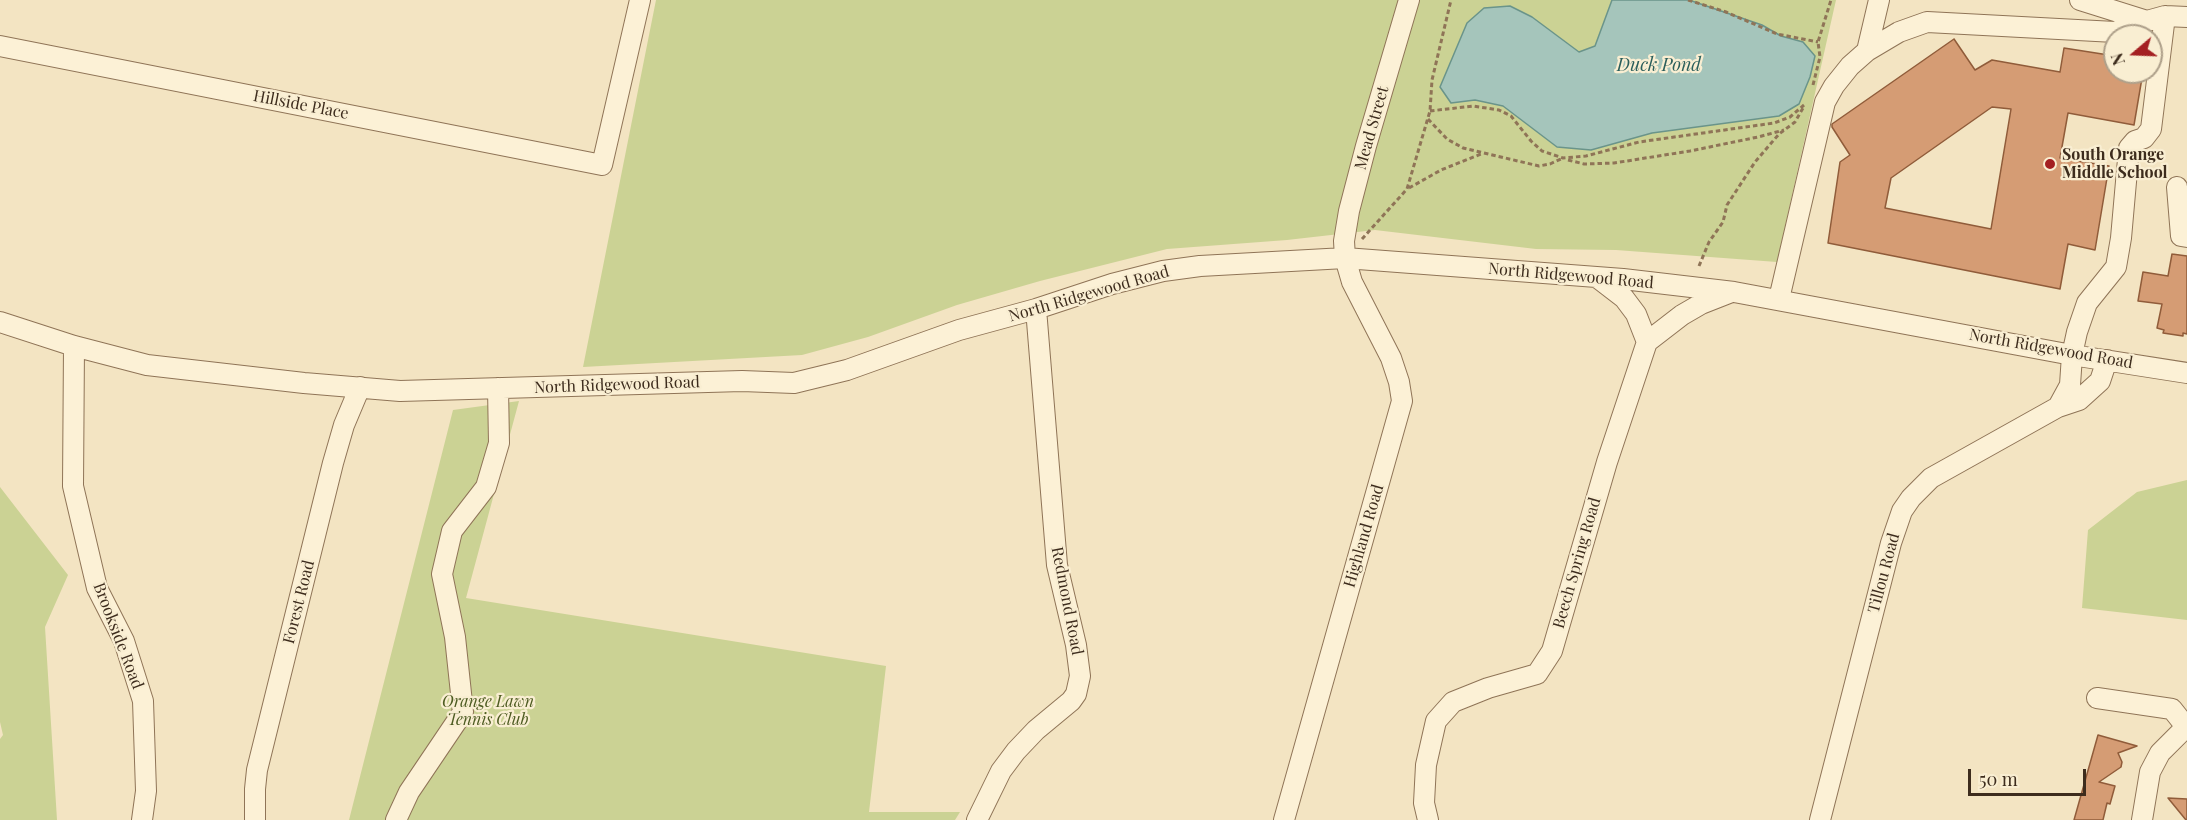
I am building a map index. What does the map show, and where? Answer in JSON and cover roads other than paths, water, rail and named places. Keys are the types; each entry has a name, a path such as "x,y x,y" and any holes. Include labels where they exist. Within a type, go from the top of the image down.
{"street":[{"name":"Hillside Place","path":"0,46 602,165 640,0"},
{"name":"Mead Street","path":"1345,258 1344,241 1348,212 1409,0"},
{"path":"1867,51 1879,0"},
{"path":"2080,0 2156,19"},
{"path":"1779,299 1825,102 1850,66 1867,51 1899,32 1927,22 2115,32 2156,19 2187,17"},
{"path":"2058,407 2070,385 2072,355 2077,332 2088,303 2116,267 2121,238 2128,148 2135,141 2144,138 2151,129 2156,19"},
{"path":"2177,187 2181,236 2187,237"},
{"name":"North Ridgewood Road","path":"0,322 74,346 147,365 400,391 742,381 794,383 847,370 959,330 1163,271 1200,266 1345,258 1598,278 1734,292 2072,355 2187,373"},
{"name":"Highland Road","path":"1284,820 1402,401 1399,382 1391,358 1352,282 1345,258"},
{"path":"1598,278 1624,298 1636,314 1647,342 1682,315 1701,304 1734,292"},
{"name":"Redmond Road","path":"977,820 1001,771 1036,730 1071,701 1076,694 1080,676 1076,645 1057,565 1036,309"},
{"name":"Beech Spring Road","path":"1428,820 1424,803 1426,765 1436,721 1453,702 1488,688 1537,674 1552,651 1607,462 1647,342"},
{"name":"Brookside Road","path":"74,346 73,486 97,588 123,641 143,701 146,791 142,820"},
{"name":"Tillou Road","path":"1820,820 1891,543 1902,511 1911,498 1931,478 2058,407 2079,400 2100,381 2107,360"},
{"name":"Forest Road","path":"255,820 255,789 260,758 333,463 344,425 360,387"},
{"path":"397,819 409,792 463,712 454,637 442,573 452,531 486,487 499,443 498,388"},
{"path":"2097,698 2172,709 2187,727 2160,753 2150,772 2142,820"}],"water":[{"name":"Duck Pond","path":"1612,0 1689,0 1762,25 1781,36 1803,42 1815,56 1810,77 1799,104 1779,116 1652,133 1591,150 1557,147 1503,106 1475,100 1451,103 1440,87 1467,23 1484,8 1510,6 1532,17 1579,52 1595,46"}],"place":[{"name":"South Orange Middle School","path":"2050,164"}],"park label":[{"name":"Orange Lawn Tennis Club","path":"488,711"}]}
